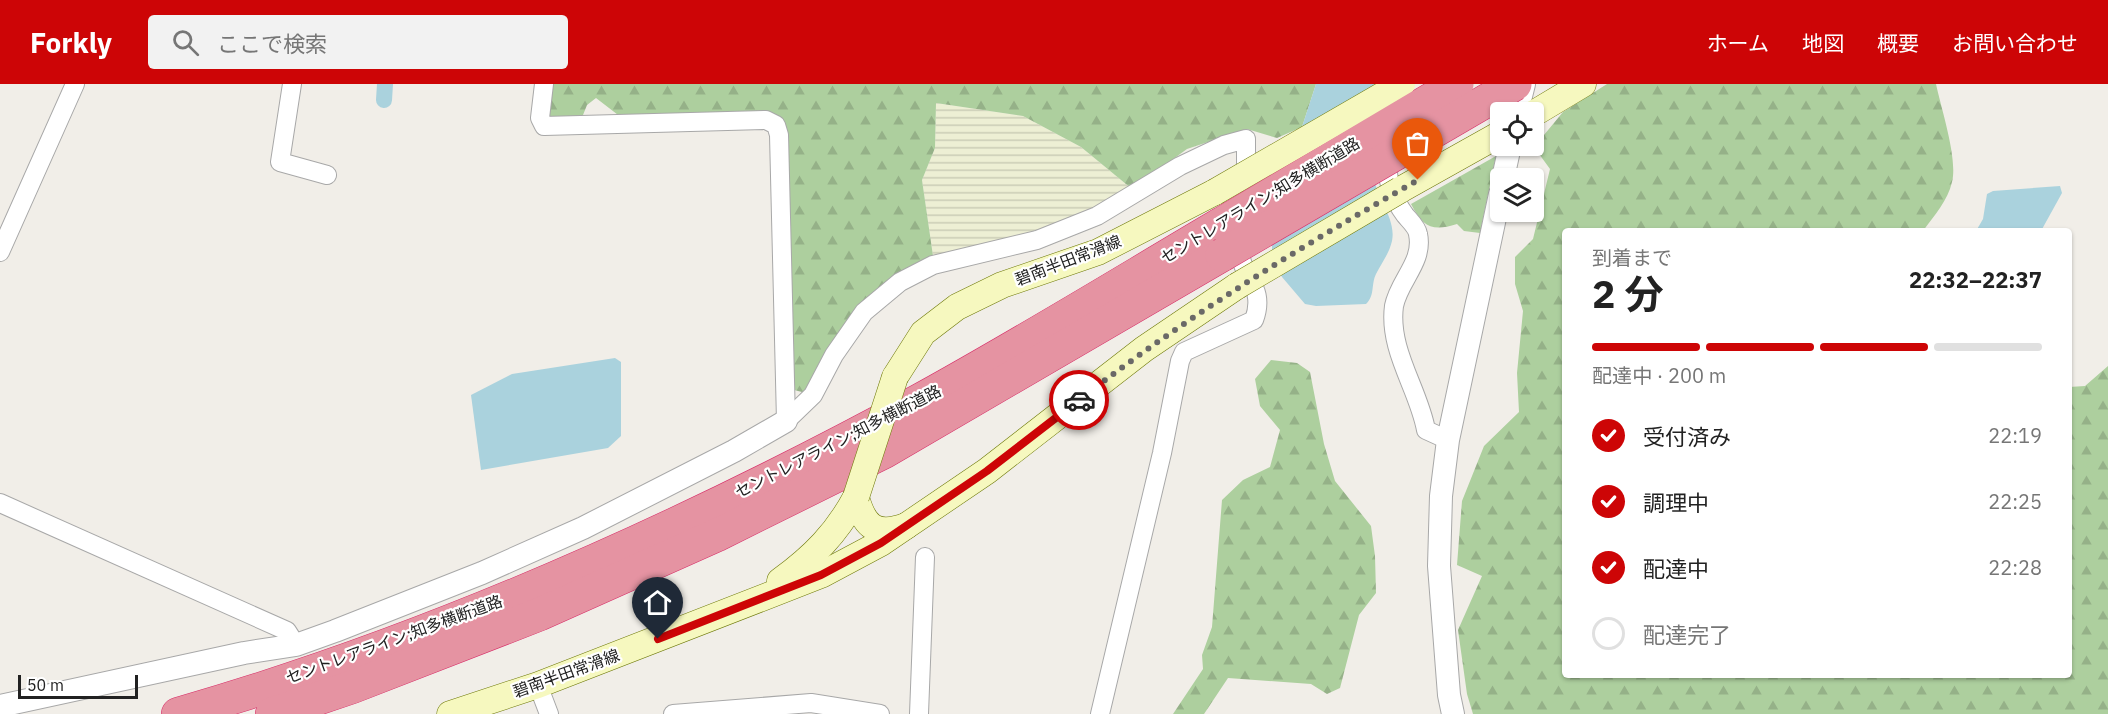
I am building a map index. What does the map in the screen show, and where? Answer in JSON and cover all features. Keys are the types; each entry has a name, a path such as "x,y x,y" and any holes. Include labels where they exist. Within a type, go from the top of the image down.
{"highway":[{"name":"セントレアライン;知多横断道路","path":"272,714 352,687 540,615 717,535 884,452 1221,239 1457,84"},
{"name":"セントレアライン;知多横断道路","path":"178,714 307,672 432,627 615,552 922,399 1515,84"}],"main road":[{"name":"碧南半田常滑線","path":"747,603 810,559 835,532 856,497 895,377 923,333 957,306 1002,285 1098,252 1215,192 1402,84"},
{"path":"1544,108 1583,84"},
{"name":"碧南半田常滑線","path":"450,714 538,685 821,575 912,523 987,471 1144,349 1237,286 1400,190 1490,145"},
{"name":"碧南半田常滑線","path":"856,497 866,523 876,529 887,531 912,523"}],"street":[{"path":"0,252 75,84"},
{"path":"292,84 280,162 327,175"},
{"path":"544,84 540,118 544,126 766,120 776,125 779,135 786,421"},
{"path":"1410,84 1386,167 1387,179 1403,212 1418,232 1419,254 1395,306 1395,327 1398,348 1423,415 1426,430 1448,440"},
{"path":"1520,102 1524,84"},
{"path":"0,706 244,653 296,645 449,586 583,528 734,451 786,421 813,395 834,355 864,312 900,282 933,265 1037,240 1097,216 1180,166 1224,145 1246,139 1246,218 1239,250 1241,262 1258,292 1258,309 1254,320 1184,352 1180,362 1162,453 1100,714"},
{"path":"1453,714 1449,695 1439,566 1441,496 1448,440 1494,222"},
{"path":"0,503 287,631 296,645"},
{"path":"919,714 925,557"},
{"path":"538,685 549,714"},
{"path":"673,714 811,703 880,714"}],"green space":[{"path":"549,84 1316,84 1302,127 1277,138 1247,129 1187,149 1132,189 1081,147 1023,116 936,103 935,148 922,180 933,256 895,276 806,393 790,389 778,122 622,118 596,98 587,105 581,120 548,121"},
{"path":"1607,84 1936,84 1953,160 1952,182 1947,195 1925,228 1562,228 1562,678 2072,678 2072,387 2085,386 2108,366 2108,714 1473,714 1467,694 1458,630 1482,576 1457,565 1462,501 1484,446 1519,412 1517,373 1523,311 1515,284 1515,257 1533,239 1537,222 1544,222 1544,194 1550,169 1541,156 1544,156 1544,135 1563,112"},
{"path":"936,103 1023,116 1081,147 1132,189 1087,213 1017,237 933,256 922,180 935,148"},
{"path":"1496,156 1494,168 1490,168 1490,185 1480,233 1464,231 1457,224 1441,227 1429,226 1424,223 1411,204"},
{"path":"1271,360 1297,363 1310,372 1324,444 1335,481 1371,526 1376,593 1359,615 1340,688 1327,694 1311,684 1228,678 1204,714 1173,714 1203,669 1202,655 1212,627 1222,500 1243,480 1270,467 1280,430 1260,406 1255,379"}],"water":[{"path":"1316,84 1394,84 1374,170 1374,179 1391,223 1392,241 1376,274 1371,297 1366,304 1316,306 1305,304 1282,277 1272,255 1272,241 1298,162 1302,127"},
{"path":"2060,186 2062,193 2043,228 1978,228 1983,219 1987,194 1993,191"},
{"path":"615,358 621,362 621,436 608,448 481,470 471,395 512,374"}],"waterway":[{"path":"384,100 385,84"}],"way so far":[{"path":"1079,400 1144,349 1237,286 1418,180"}],"route":[{"path":"658,639 821,575 881,543 987,471 1079,400"}]}
